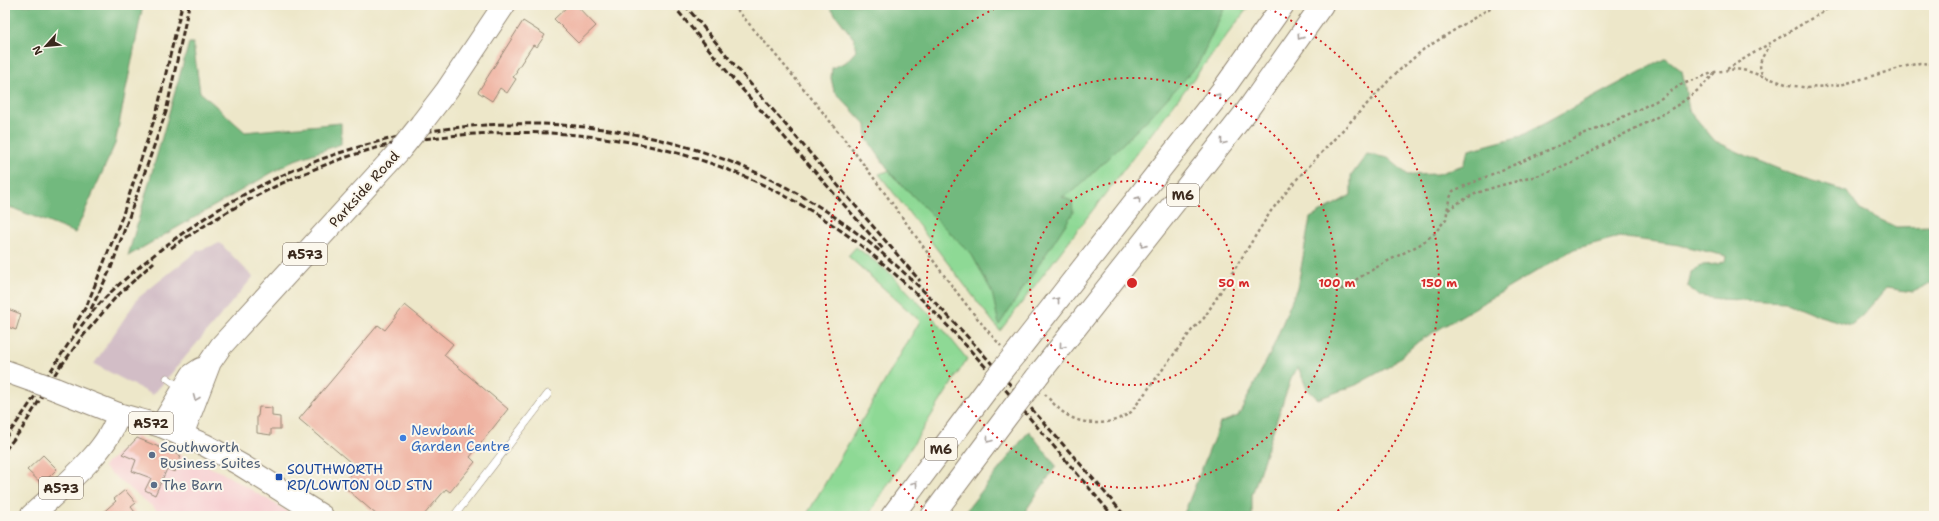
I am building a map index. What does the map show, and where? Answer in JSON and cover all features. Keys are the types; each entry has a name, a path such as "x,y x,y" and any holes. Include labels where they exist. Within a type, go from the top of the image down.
{"main road":[{"name":"Parkside Road","path":"182,435 210,362 221,346 401,149 447,90 504,5"},
{"name":"M6","path":"892,516 991,384 1224,88 1283,5"},
{"name":"M6","path":"932,516 1012,408 1246,112 1322,5"},
{"name":"Parkside Road","path":"160,426 175,384 192,375 210,362"},
{"name":"A572","path":"5,371 111,411 160,426 182,435 241,464 322,516"},
{"name":"A573","path":"31,516 90,460 111,411"}],"lane":[{"path":"454,516 548,394"}],"path":[{"path":"1725,70 1771,44 1834,5"},
{"path":"1763,75 1760,65 1762,58 1771,44"},
{"path":"1335,291 1348,287 1357,279 1382,264 1419,246 1434,234 1446,219 1449,200 1453,191 1604,126 1660,99 1680,85 1715,72 1736,69 1763,75 1789,85 1808,88 1844,84 1920,63 1934,64"},
{"path":"1448,210 1472,194 1489,188 1512,184 1578,160 1695,93 1715,72"}],"shaded area":[{"path":"220,243 253,277 153,395 94,364 138,298 197,251"},
{"path":"136,436 221,472 296,516 164,516 103,467"}],"green space":[{"path":"5,5 143,5 115,144 75,233 5,205"},
{"path":"828,5 1226,5 1197,66 1148,119 1075,190 1062,197 1072,201 1073,213 999,325 992,292 972,255 893,176 867,139 866,125 834,91 831,78 832,68 846,62 856,51 854,39"},
{"path":"1123,5 1250,5 1000,331 879,174 915,162"},
{"path":"189,43 193,43 200,92 245,132 341,123 341,144 292,161 128,256"},
{"path":"1666,58 1682,71 1689,110 1715,141 1791,174 1847,192 1860,210 1896,227 1934,226 1934,282 1913,292 1886,288 1862,316 1851,325 1820,316 1786,302 1720,299 1698,296 1688,286 1691,272 1703,265 1718,264 1725,261 1726,256 1679,245 1619,237 1574,249 1419,341 1390,366 1356,385 1318,399 1307,389 1298,367 1291,379 1252,495 1252,516 1183,516 1220,423 1238,416 1271,352 1298,285 1310,218 1351,195 1351,176 1367,154 1388,158 1408,175 1438,174 1463,165 1469,150 1521,136"},
{"path":"856,247 891,274 938,323 967,359 868,516 806,516 920,321 848,256"},
{"path":"1029,431 1056,466 1022,516 962,516"}],"building":[{"path":"569,5 576,5 596,26 578,43 554,19"},
{"path":"523,21 545,35 537,47 533,45 516,71 517,72 513,77 516,79 507,93 500,88 492,101 478,92"},
{"name":"Newbank Garden Centre","path":"405,305 453,344 444,355 508,409 470,457 475,462 450,492 446,489 423,516 378,516 342,485 357,468 299,419 378,325 385,330"},
{"path":"5,308 21,314 16,330 5,326"},
{"path":"259,407 272,408 272,416 280,417 280,429 271,429 271,435 257,433 257,416"},
{"name":"Southworth Business Suites","path":"137,438 181,456 175,472 167,469 155,495 145,490 151,478 132,471 136,460 122,454"},
{"path":"43,455 57,469 42,484 27,470"},
{"path":"125,490 136,503 131,507 138,516 99,516 116,501 114,499"}],"railway":[{"path":"73,328 87,305 122,217 157,111 182,5"},
{"path":"91,309 111,268 166,112 189,5"},
{"path":"673,5 734,80 883,249"},
{"path":"685,5 742,74 920,281"},
{"path":"5,438 19,420 68,344 95,308 128,276 165,246 203,219 243,195 264,184 334,155 408,135 484,125 561,125 638,135 711,155 781,185 846,225 890,260 950,318 988,359 1125,516"},
{"path":"171,248 219,217 269,189 295,177 322,166 376,148 400,143 463,135 524,132 620,140 666,150 712,164 756,182 799,204 861,245 919,297 973,353 1113,516"},
{"path":"61,366 83,336 116,297 154,262"},
{"path":"5,450 22,429 63,361"}],"place":[{"name":"Newbank Garden Centre","path":"403,438"},
{"name":"Southworth Business Suites","path":"152,455"},
{"name":"SOUTHWORTH RD/LOWTON OLD STN","path":"279,477"},
{"name":"The Barn","path":"154,485"}]}
